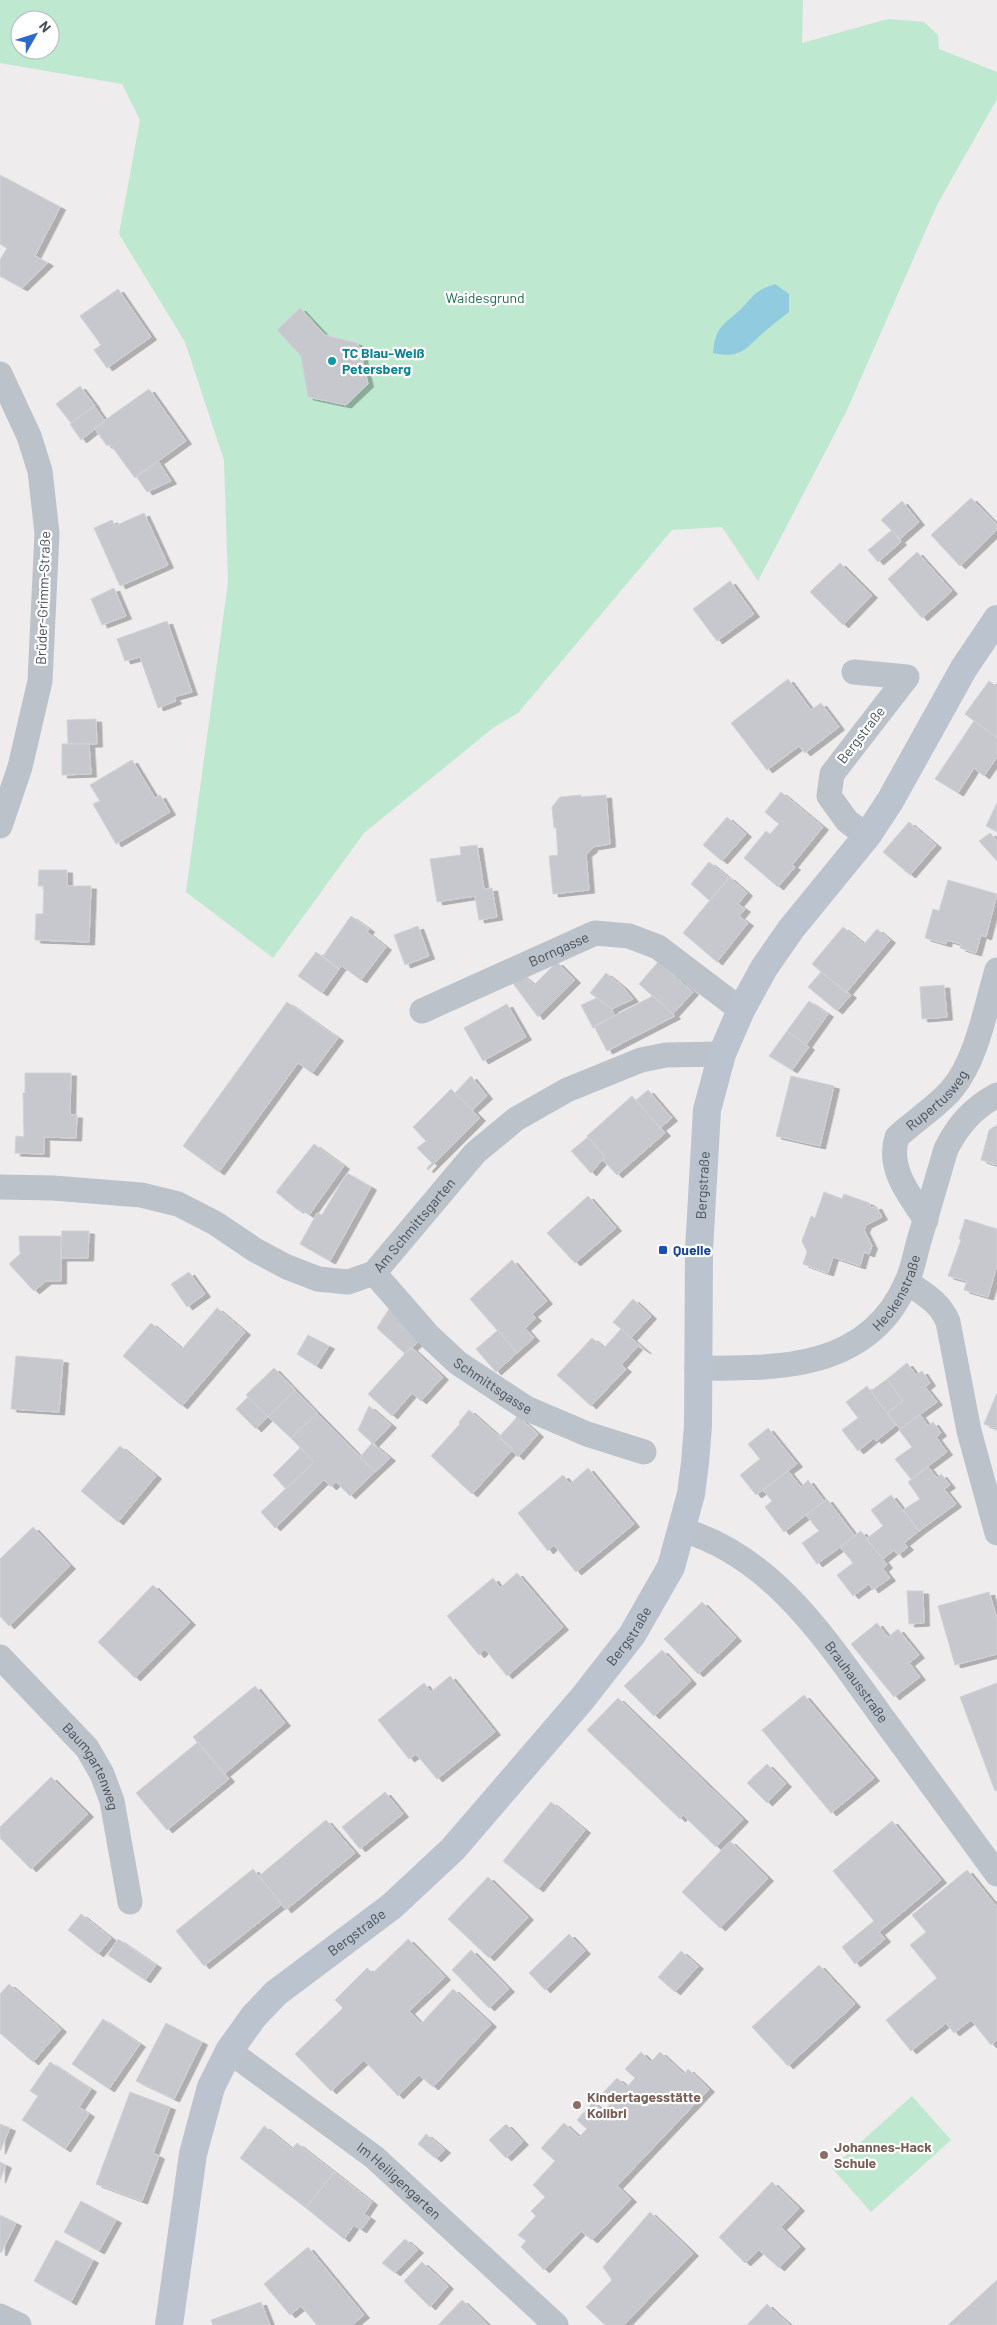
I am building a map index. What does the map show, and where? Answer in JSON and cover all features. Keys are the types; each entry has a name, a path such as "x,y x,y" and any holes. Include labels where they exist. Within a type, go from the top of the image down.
{"main road":[{"name":"Bergstraße","path":"169,2325 193,2154 211,2087 229,2051 254,2016 276,1993 392,1906 453,1849 582,1700 632,1634 671,1567 682,1530 695,1463 699,1250 707,1110 722,1054 740,1010 764,968 791,929 867,836 899,787 964,668 997,619"}],"street":[{"name":"Brüder-Grimm-Straße","path":"0,374 29,436 40,471 47,533 40,681 20,766 0,826"},
{"name":"Bergstraße","path":"854,672 907,677 832,774 829,796 847,821 867,836"},
{"name":"Borngasse","path":"422,1010 595,933 629,936 658,947 740,1010"},
{"name":"Rupertusweg","path":"926,1220 901,1182 896,1166 894,1146 897,1137 952,1089 964,1070 976,1040 997,970"},
{"name":"Am Schmittsgarten","path":"0,1187 53,1188 141,1195 178,1204 215,1223 255,1250 287,1267 318,1279 348,1282 374,1273 475,1153 516,1119 566,1090 641,1060 666,1056 722,1054"},
{"name":"Heckenstraße","path":"697,1368 756,1369 806,1363 842,1351 865,1336 888,1314 907,1282 946,1150 953,1135 974,1110 997,1095"},
{"name":"Schmittsgasse","path":"374,1273 429,1336 458,1363 526,1408 587,1434 644,1452"},
{"path":"907,1282 939,1304 948,1322 969,1431 991,1480 997,1533"},
{"name":"Brauhausstraße","path":"682,1530 714,1542 746,1561 797,1604 997,1874"},
{"name":"Baumgartenweg","path":"0,1657 87,1748 102,1774 112,1801 130,1902"},
{"name":"Im Heiligengarten","path":"229,2051 374,2157 556,2325"},
{"path":"0,2316 19,2325"}],"green space":[{"name":"Waidesgrund","path":"0,0 803,0 802,43 888,19 924,22 938,35 939,49 997,72 997,99 937,205 846,412 758,581 722,527 672,530 518,713 493,728 364,833 273,958 186,892 228,582 224,460 185,342 119,234 140,120 122,84 0,63"},
{"path":"912,2096 951,2140 871,2212 832,2168"}],"water":[{"path":"775,284 789,294 789,312 742,351 730,355 713,353 716,337 721,327 755,294"}],"building":[{"path":"0,175 60,207 35,256 48,263 22,288 0,276 0,260 7,248 0,244"},
{"path":"118,289 151,337 107,368 94,350 101,345 80,316"},
{"name":"TC Blau-Weiß Petersberg","path":"300,308 325,335 357,343 360,349 368,384 346,405 308,397 301,356 277,330"},
{"path":"80,386 95,406 71,423 56,404"},
{"path":"149,389 186,441 135,478 110,444 107,446 94,428"},
{"path":"94,406 105,421 81,440 70,424"},
{"path":"158,461 171,481 147,492 136,476"},
{"path":"971,498 997,525 997,530 960,566 931,535"},
{"path":"902,501 919,522 900,539 881,520"},
{"path":"144,513 168,565 120,586 94,528 112,520 115,526"},
{"path":"892,530 901,542 878,562 868,550"},
{"path":"917,552 952,591 922,618 888,579"},
{"path":"840,563 872,595 843,625 810,592"},
{"path":"730,581 754,614 717,641 693,609"},
{"path":"114,588 126,616 102,625 91,599"},
{"path":"167,621 192,692 174,697 176,701 158,708 140,657 125,661 117,639"},
{"path":"788,679 811,710 821,703 839,727 805,753 799,746 767,770 731,723"},
{"path":"989,681 997,687 997,738 965,714"},
{"path":"96,719 97,744 68,744 67,720"},
{"path":"974,721 997,738 997,757 984,776 974,768 958,793 935,779"},
{"path":"89,743 91,774 62,775 62,744"},
{"path":"132,760 155,798 160,795 170,812 116,844 93,804 100,801 90,785"},
{"path":"781,792 823,827 792,865 795,867 778,887 744,858 766,831 770,834 779,824 765,812"},
{"path":"581,795 581,797 606,795 610,844 592,847 586,854 589,890 553,894 549,856 558,855 552,807 560,797"},
{"path":"997,803 997,831 986,826"},
{"path":"727,817 746,834 722,861 703,845"},
{"path":"909,822 936,845 910,875 883,852"},
{"path":"990,833 997,841 997,861 979,841"},
{"path":"477,845 484,889 492,888 497,917 479,920 475,896 437,902 430,859 461,855 460,847"},
{"path":"709,862 729,878 710,901 691,884"},
{"path":"39,870 67,870 67,886 91,886 89,942 35,940 36,914 43,914 44,886 38,886"},
{"path":"729,877 747,893 738,904 745,909 739,916 748,923 717,962 683,933"},
{"path":"948,880 997,894 986,937 981,935 976,953 960,948 961,944 947,940 946,944 925,938 933,909 939,911"},
{"path":"351,916 369,929 367,932 386,947 361,980 342,966 339,969 323,956"},
{"path":"418,926 429,956 405,965 394,935"},
{"path":"843,927 864,944 877,929 890,940 846,993 812,964"},
{"path":"316,952 339,969 322,993 298,976"},
{"path":"557,962 575,980 538,1017 512,982 522,975 534,985"},
{"path":"658,962 693,992 673,1014 639,984"},
{"path":"821,972 851,995 837,1011 808,987"},
{"path":"606,973 623,987 633,999 612,1009 590,993"},
{"path":"944,985 947,1017 922,1019 920,987"},
{"path":"653,996 675,1016 607,1051 594,1026"},
{"path":"597,998 612,1009 614,1016 593,1028 581,1005"},
{"path":"809,1001 828,1014 806,1045 787,1031"},
{"path":"287,1002 338,1038 312,1073 298,1063 219,1172 183,1146"},
{"path":"507,1004 526,1037 483,1061 464,1028"},
{"path":"787,1031 809,1047 792,1070 769,1056"},
{"path":"25,1073 71,1073 70,1115 77,1115 76,1138 44,1137 44,1154 15,1153 16,1136 24,1137 23,1093 25,1093"},
{"path":"471,1076 487,1096 472,1110 455,1093"},
{"path":"791,1076 834,1086 820,1146 776,1136"},
{"path":"451,1089 480,1118 428,1170 427,1168 432,1163 417,1148 426,1141 413,1127"},
{"path":"648,1090 672,1118 660,1128 636,1100"},
{"path":"632,1096 665,1133 617,1175 603,1160 605,1157 587,1136"},
{"path":"997,1125 997,1165 981,1160 989,1130"},
{"path":"588,1137 605,1157 591,1173 571,1151"},
{"path":"314,1144 344,1166 309,1215 300,1209 298,1210 276,1192"},
{"path":"347,1173 371,1187 330,1261 300,1244 317,1213 322,1215"},
{"path":"824,1192 842,1199 844,1194 869,1203 871,1208 876,1206 882,1217 866,1225 864,1230 872,1246 869,1254 864,1252 860,1266 833,1257 828,1273 803,1264 807,1252 802,1241 811,1216 815,1218"},
{"path":"588,1196 616,1228 575,1263 547,1233"},
{"path":"965,1219 997,1229 997,1265 988,1297 964,1290 967,1281 948,1276 961,1240 959,1239"},
{"path":"62,1231 89,1231 88,1258 61,1258"},
{"path":"19,1236 61,1236 61,1281 46,1281 34,1291 9,1264 20,1254"},
{"path":"512,1260 547,1301 532,1314 536,1318 525,1328 534,1338 517,1353 470,1299"},
{"path":"189,1272 205,1294 187,1307 171,1284"},
{"path":"633,1299 651,1316 631,1338 613,1322"},
{"path":"217,1308 245,1332 182,1406 123,1356 151,1323 182,1349"},
{"path":"389,1309 420,1340 405,1354 377,1328"},
{"path":"621,1329 646,1351 638,1346 621,1365 626,1369 591,1406 557,1375 592,1338 604,1348"},
{"path":"498,1330 517,1353 496,1372 476,1349"},
{"path":"308,1335 329,1346 316,1366 297,1354"},
{"path":"411,1347 443,1377 421,1401 412,1393 392,1416 368,1394"},
{"path":"16,1356 63,1360 59,1412 11,1409"},
{"path":"907,1363 916,1375 922,1371 930,1383 925,1387 937,1402 900,1429 887,1413 903,1401 887,1379"},
{"path":"274,1368 295,1390 268,1417 246,1395"},
{"path":"887,1379 903,1401 887,1413 871,1391"},
{"path":"867,1386 896,1425 876,1441 874,1438 858,1451 842,1430 858,1418 846,1402"},
{"path":"295,1390 317,1413 291,1438 268,1417"},
{"path":"997,1393 997,1429 984,1424"},
{"path":"248,1397 268,1417 256,1429 236,1409"},
{"path":"369,1406 391,1425 373,1444 358,1430"},
{"path":"469,1410 513,1449 472,1494 431,1456 460,1424 459,1422"},
{"path":"317,1413 375,1472 350,1496 336,1482 331,1487 324,1480 275,1528 261,1512 314,1462 291,1438"},
{"path":"920,1415 928,1426 933,1422 941,1433 936,1437 947,1452 911,1479 895,1459 912,1447 899,1430"},
{"path":"518,1416 538,1434 518,1457 499,1437"},
{"path":"768,1428 797,1464 756,1495 740,1475 760,1459 748,1444"},
{"path":"372,1443 390,1458 375,1472 360,1457"},
{"path":"120,1446 156,1476 118,1522 81,1491"},
{"path":"300,1448 314,1462 286,1489 273,1475"},
{"path":"928,1467 937,1478 941,1474 950,1485 944,1489 956,1504 919,1531 903,1510 920,1499 908,1482"},
{"path":"588,1468 634,1524 576,1572 554,1545 548,1551 518,1513 563,1475 570,1484"},
{"path":"788,1471 801,1487 808,1480 824,1501 784,1532 765,1507 772,1501 763,1490"},
{"path":"891,1495 919,1531 904,1543 908,1547 898,1555 894,1550 883,1559 866,1539 883,1526 871,1510"},
{"path":"827,1499 855,1536 817,1564 802,1543 819,1531 806,1515"},
{"path":"33,1527 70,1566 9,1626 0,1616 0,1559"},
{"path":"861,1531 887,1565 883,1569 890,1578 873,1590 869,1584 853,1596 837,1575 853,1563 840,1547"},
{"path":"517,1573 563,1627 507,1676 485,1649 479,1655 447,1616 493,1578 500,1588"},
{"path":"153,1585 190,1622 135,1678 98,1642"},
{"path":"907,1591 923,1591 924,1623 909,1624"},
{"path":"989,1592 997,1619 997,1654 955,1665 938,1606"},
{"path":"702,1602 736,1638 698,1674 664,1639"},
{"path":"877,1623 888,1637 898,1629 919,1655 909,1663 920,1677 894,1697 851,1644"},
{"path":"662,1650 691,1681 654,1716 624,1686"},
{"path":"450,1676 495,1732 437,1779 416,1754 409,1759 378,1720 424,1683 431,1692"},
{"path":"997,1683 997,1790 995,1791 960,1697"},
{"path":"255,1686 285,1723 224,1774 193,1737"},
{"path":"804,1695 874,1778 831,1813 762,1730"},
{"path":"618,1698 743,1819 716,1847 683,1815 680,1819 587,1730"},
{"path":"198,1742 229,1779 167,1830 136,1793"},
{"path":"767,1764 786,1784 767,1803 747,1783"},
{"path":"51,1777 88,1814 31,1869 0,1838 0,1827"},
{"path":"385,1792 403,1814 360,1849 342,1827"},
{"path":"551,1802 585,1830 538,1889 503,1861"},
{"path":"326,1820 355,1853 286,1910 259,1876"},
{"path":"892,1821 941,1880 879,1932 885,1939 855,1964 842,1947 874,1921 833,1871"},
{"path":"730,1841 768,1878 720,1928 682,1892"},
{"path":"253,1869 282,1904 204,1966 176,1931"},
{"path":"967,1870 997,1907 997,2040 991,2045 971,2020 954,2033 946,2023 911,2051 886,2020 937,1978 910,1945 926,1932 912,1915"},
{"path":"488,1877 528,1917 489,1958 448,1919"},
{"path":"81,1914 111,1938 98,1954 68,1930"},
{"path":"569,1934 585,1951 545,1990 529,1973"},
{"path":"118,1939 156,1965 145,1980 108,1955"},
{"path":"408,1939 445,1977 409,2011 421,2024 453,1989 491,2024 433,2087 419,2075 398,2096 364,2060 331,2091 295,2054 343,2008 335,2000 367,1968 373,1973"},
{"path":"471,1950 509,1989 489,2008 452,1970"},
{"path":"681,1951 698,1966 675,1992 658,1977"},
{"path":"819,1965 855,2004 788,2066 752,2027"},
{"path":"9,1984 61,2029 33,2062 0,2033 0,1994"},
{"path":"103,2019 140,2044 109,2089 72,2064"},
{"path":"166,2023 202,2042 174,2099 136,2081"},
{"path":"641,2052 651,2062 660,2052 684,2074 688,2069 709,2089 617,2186 631,2199 592,2240 581,2231 544,2270 521,2247 526,2241 518,2235 536,2216 531,2211 545,2197 533,2185 555,2161 541,2148 564,2123 579,2137 587,2129 577,2120 593,2102 603,2111 610,2104 601,2095 617,2078 627,2087 635,2078 625,2069"},
{"path":"50,2062 91,2089 79,2107 89,2114 65,2149 22,2120 38,2096 30,2091"},
{"path":"130,2092 170,2107 153,2153 159,2156 142,2201 96,2184"},
{"path":"0,2124 10,2128 0,2151"},
{"path":"506,2124 523,2142 506,2158 489,2140"},
{"path":"264,2126 292,2149 297,2143 334,2172 306,2208 240,2158"},
{"path":"426,2134 445,2150 436,2159 418,2144"},
{"path":"0,2162 6,2165 0,2180"},
{"path":"334,2172 372,2202 364,2214 370,2218 361,2230 354,2225 344,2239 306,2208"},
{"path":"772,2182 799,2208 781,2227 800,2246 779,2268 759,2250 745,2263 719,2237"},
{"path":"81,2201 116,2220 99,2251 64,2232"},
{"path":"650,2212 693,2253 624,2325 605,2325 586,2307 612,2280 603,2267"},
{"path":"0,2215 16,2223 1,2253 0,2252"},
{"path":"405,2239 418,2250 395,2273 382,2263"},
{"path":"56,2240 93,2260 71,2302 34,2281"},
{"path":"308,2247 364,2315 352,2325 317,2325 301,2306 290,2315 264,2284"},
{"path":"422,2262 448,2286 430,2307 404,2281"},
{"path":"997,2280 997,2325 948,2325"},
{"path":"462,2300 488,2325 438,2325"},
{"path":"261,2302 270,2325 213,2325 211,2320"},
{"path":"767,2304 774,2311 790,2325 747,2325"}],"place":[{"name":"TC Blau-Weiß Petersberg","path":"332,361"},
{"name":"Quelle","path":"663,1250"},
{"name":"Kindertagesstätte Kolibri","path":"577,2105"},
{"name":"Johannes-Hack Schule","path":"824,2155"}]}
